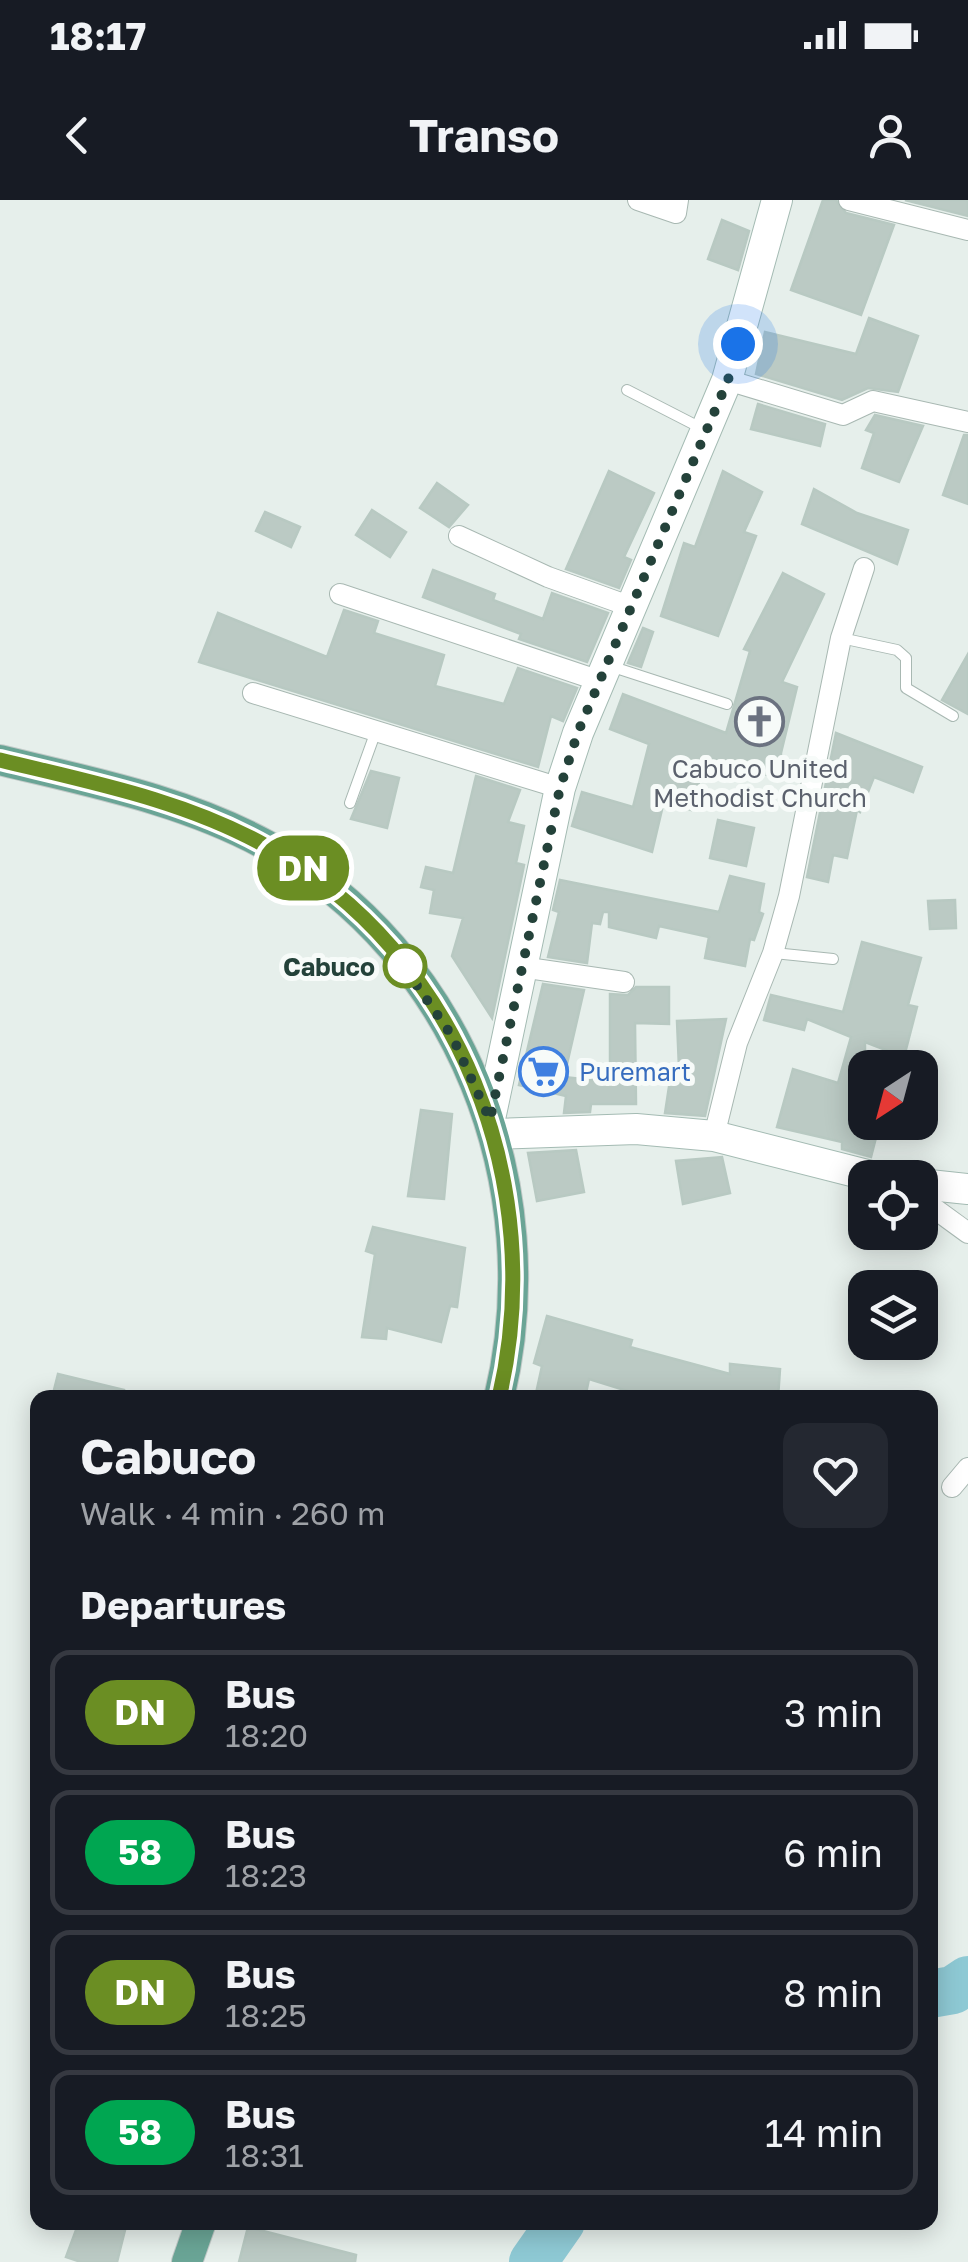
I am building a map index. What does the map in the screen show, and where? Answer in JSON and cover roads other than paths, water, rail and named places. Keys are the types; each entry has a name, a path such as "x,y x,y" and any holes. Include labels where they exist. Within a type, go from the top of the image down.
{"main road":[{"path":"0,760 207,818 264,844 320,880 369,924 435,1007 467,1063 493,1127 508,1191 515,1257 513,1322 500,1390"},
{"path":"187,2262 198,2230"}],"street":[{"path":"638,200 676,212 678,200"},
{"path":"777,200 728,380 600,672 560,788 521,968 493,1127 636,1129 714,1136 848,1170"},
{"path":"849,200 968,230"},
{"path":"728,380 843,415 873,401 968,422"},
{"path":"458,536 548,577 629,606"},
{"path":"714,1136 738,1043 773,952 789,896 840,638 864,568"},
{"path":"340,594 600,672"},
{"path":"253,693 560,788"},
{"path":"521,968 624,982"},
{"path":"938,1186 968,1189"},
{"path":"938,1211 968,1233"},
{"path":"952,1487 968,1468"}],"lane":[{"path":"627,390 706,431"},
{"path":"840,638 897,650 906,658 906,688 953,716"},
{"path":"600,672 727,704"},
{"path":"350,803 376,731"},
{"path":"773,952 833,959"}],"waterway":[{"path":"938,1993 953,1990 968,1980"},
{"path":"533,2262 555,2230"}],"place":[{"name":"Cabuco United Methodist Church","path":"760,722"},
{"name":"Cabuco","path":"405,966"},
{"name":"Puremart","path":"544,1071"}]}
